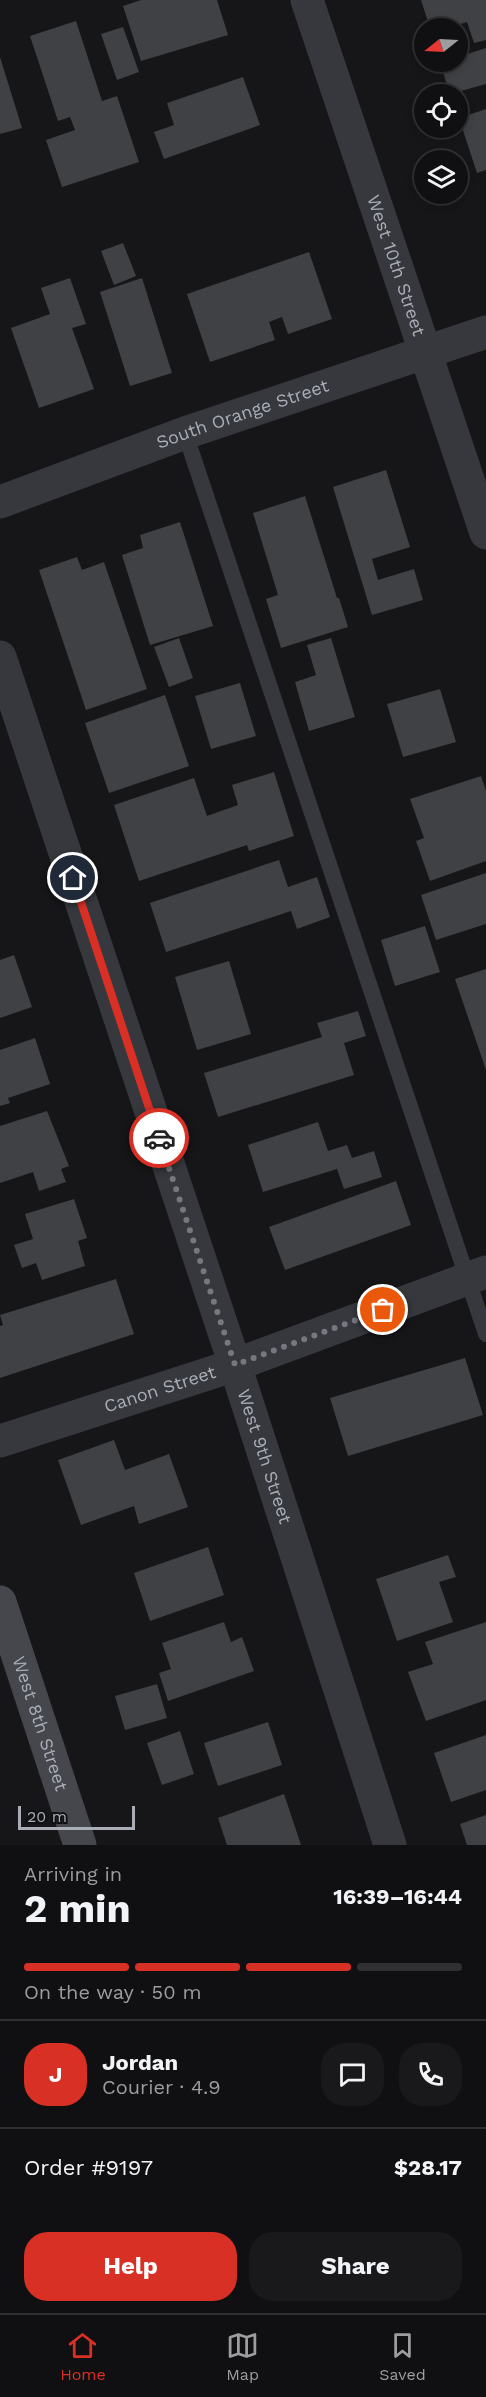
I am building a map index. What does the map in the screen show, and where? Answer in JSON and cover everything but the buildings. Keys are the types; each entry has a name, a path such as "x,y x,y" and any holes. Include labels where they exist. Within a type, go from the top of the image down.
{"main road":[{"name":"West 8th Street","path":"0,1602 80,1845"}],"street":[{"name":"West 10th Street","path":"307,0 486,532"},
{"name":"South Orange Street","path":"0,502 185,433 486,332"},
{"name":"West 9th Street","path":"0,657 235,1365 390,1845"},
{"name":"Canon Street","path":"0,1441 235,1365 477,1275"}],"lane":[{"path":"185,433 477,1275 486,1334"}],"way so far":[{"path":"159,1138 235,1365 383,1310"}],"route":[{"path":"73,878 159,1138"}]}
